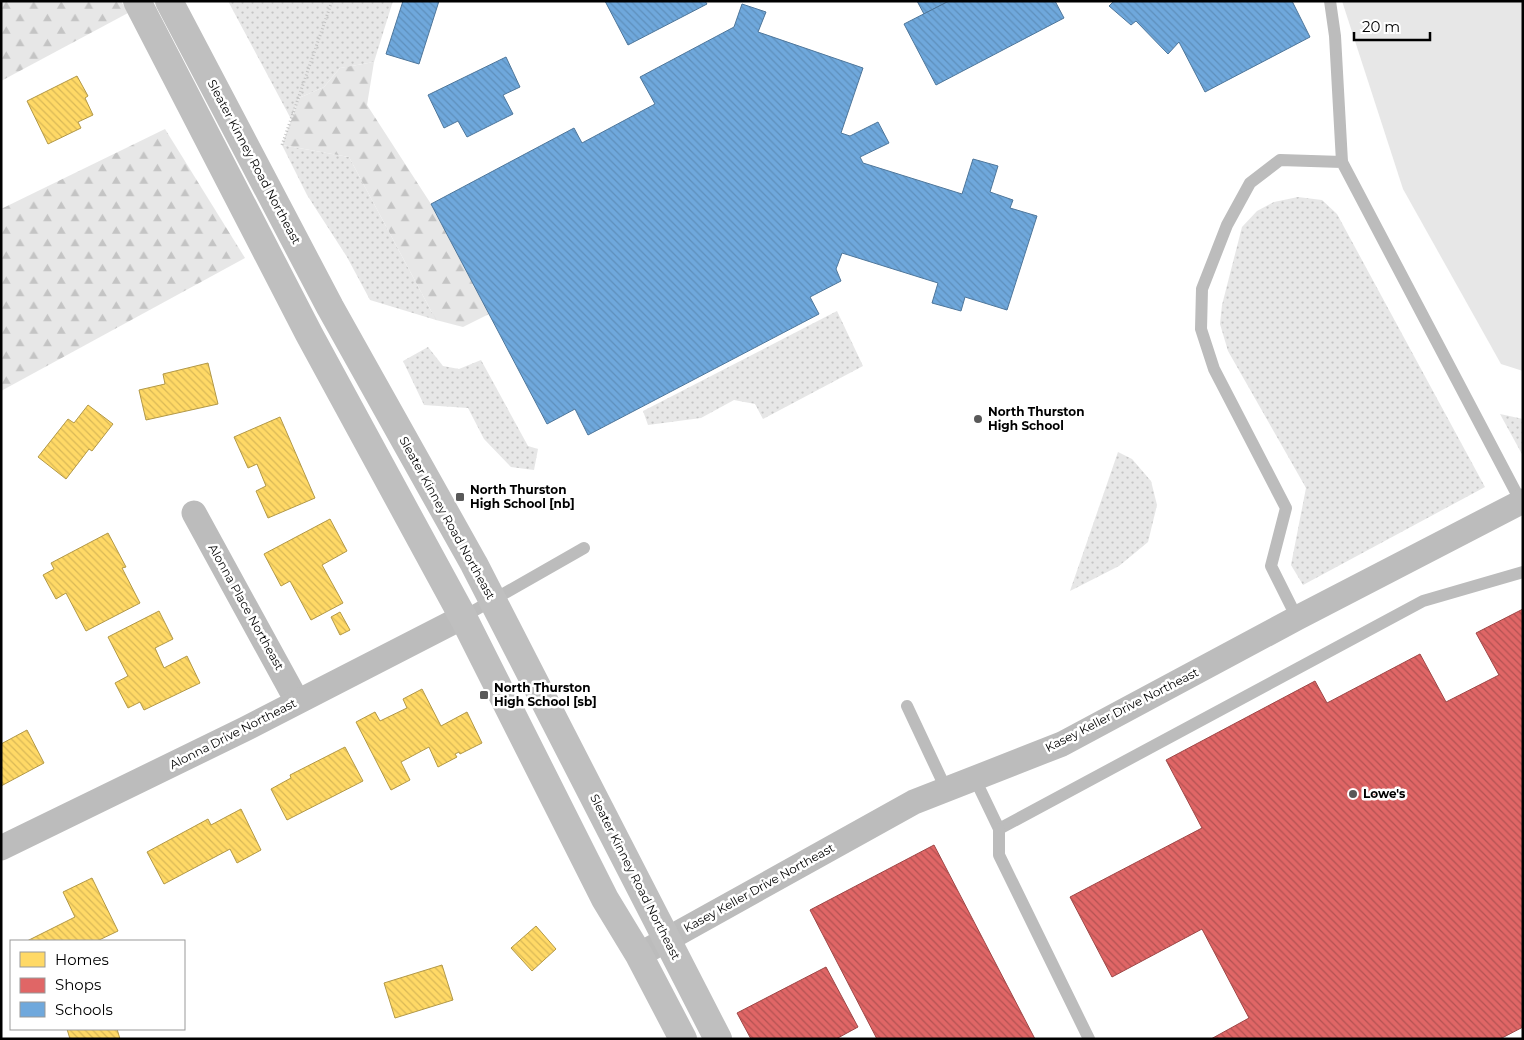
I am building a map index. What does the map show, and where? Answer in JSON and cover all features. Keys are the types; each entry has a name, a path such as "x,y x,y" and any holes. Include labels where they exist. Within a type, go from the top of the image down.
{"street":[{"path":"137,1 309,334 464,617 605,899 639,955 683,1039"},
{"name":"Sleater Kinney Road Northeast","path":"169,1 330,307 493,600 718,1039"},
{"name":"Kasey Keller Drive Northeast","path":"639,955 914,802 1062,744 1297,618 1522,501"},
{"name":"Alonna Place Northeast","path":"194,513 297,701"},
{"name":"Alonna Drive Northeast","path":"1,848 245,730 297,701 464,617"}],"lane":[{"path":"1330,1 1335,36 1342,162 1522,501"},
{"path":"1297,618 1271,566 1286,508 1214,369 1201,329 1202,288 1227,225 1250,183 1280,160 1342,162"},
{"path":"464,617 584,548"},
{"path":"999,829 1423,601 1523,572"},
{"path":"907,706 946,790"},
{"path":"975,779 999,829 999,855 1089,1039"}],"path":[{"path":"282,145 332,1"}],"green space":[{"path":"1,1 121,1 128,13 1,81"},
{"path":"228,1 393,1 374,62 340,68 324,87 299,98 291,119"},
{"path":"1342,1 1523,1 1523,371 1501,364 1403,189"},
{"path":"374,62 367,105 431,204 489,314 463,327 436,320 349,157 282,145 299,98 324,87 340,68"},
{"path":"165,129 245,258 1,391 1,209"},
{"path":"282,145 349,157 436,320 370,300 347,257 307,195"},
{"path":"1298,197 1322,200 1337,214 1485,487 1303,585 1291,565 1306,488 1228,351 1220,324 1222,305 1242,227 1257,211 1274,202"},
{"path":"837,311 863,366 763,419 755,404 734,400 701,418 648,425 643,411"},
{"path":"428,347 443,366 459,369 481,360 528,446 538,449 534,470 511,467 484,439 468,408 424,405 403,361"},
{"path":"1500,414 1523,419 1523,456"},
{"path":"1118,452 1132,459 1151,481 1157,505 1148,542 1119,566 1070,591"}],"building: Homes":[{"path":"77,76 88,96 85,98 93,115 78,122 81,128 48,144 27,101"},
{"path":"208,363 218,404 146,420 139,390 165,384 163,374"},
{"path":"88,405 113,424 92,451 89,449 66,479 38,457 68,419 74,423"},
{"path":"280,417 315,498 268,518 256,491 266,486 257,464 248,468 234,437"},
{"path":"330,519 347,551 322,565 343,603 311,620 290,581 281,586 264,554"},
{"path":"108,533 126,567 122,568 140,603 86,631 66,593 56,599 43,575 54,569 51,563"},
{"path":"159,611 173,639 155,648 164,668 187,656 200,683 144,710 140,702 128,708 115,683 128,676 108,637"},
{"path":"340,612 350,630 340,635 331,617"},
{"path":"422,689 441,726 467,712 482,743 460,754 459,752 455,754 457,757 438,767 429,747 401,762 410,780 391,790 356,722 375,712 380,721 407,708 403,699"},
{"path":"27,730 44,763 1,786 1,744"},
{"path":"345,747 363,781 287,820 271,789 291,778 290,775"},
{"path":"241,809 261,850 237,863 230,849 164,884 147,852 208,819 211,825"},
{"path":"92,878 118,931 99,940 29,940 75,917 63,892"},
{"path":"536,926 556,949 532,971 511,948"},
{"path":"442,965 453,1000 395,1018 384,983"},
{"path":"67,1030 117,1030 120,1039 70,1039"}],"building: Shops":[{"name":"Lowe's","path":"1523,609 1523,1027 1500,1039 1211,1039 1249,1018 1202,929 1112,977 1070,897 1202,828 1166,760 1315,681 1327,703 1420,654 1446,702 1499,675 1476,633"},
{"path":"934,845 1035,1039 877,1039 810,910"},
{"path":"826,967 858,1027 836,1039 751,1039 737,1013"}],"building: Schools":[{"path":"403,1 439,1 419,64 386,54"},
{"path":"605,1 705,1 707,4 628,45"},
{"path":"917,1 949,1 924,14"},
{"path":"949,1 1055,1 1064,18 936,85 904,24"},
{"path":"1114,1 1292,1 1310,37 1205,92 1179,42 1168,54 1136,21 1131,25 1109,6"},
{"path":"742,4 766,12 758,32 863,68 841,133 850,136 878,122 889,143 860,157 863,163 962,194 973,159 998,166 990,192 1013,200 1010,208 1037,216 1007,310 965,297 961,311 932,303 938,283 842,253 836,269 841,281 810,297 819,314 588,435 575,409 547,424 431,204 574,128 582,143 655,104 640,77 734,27"},
{"path":"506,57 520,87 503,95 513,114 467,137 458,121 444,128 428,95"}],"place":[{"name":"North Thurston High School","path":"978,419"},
{"name":"North Thurston High School [nb]","path":"460,497"},
{"name":"North Thurston High School [sb]","path":"484,695"},
{"name":"Lowe's","path":"1353,794"}]}
